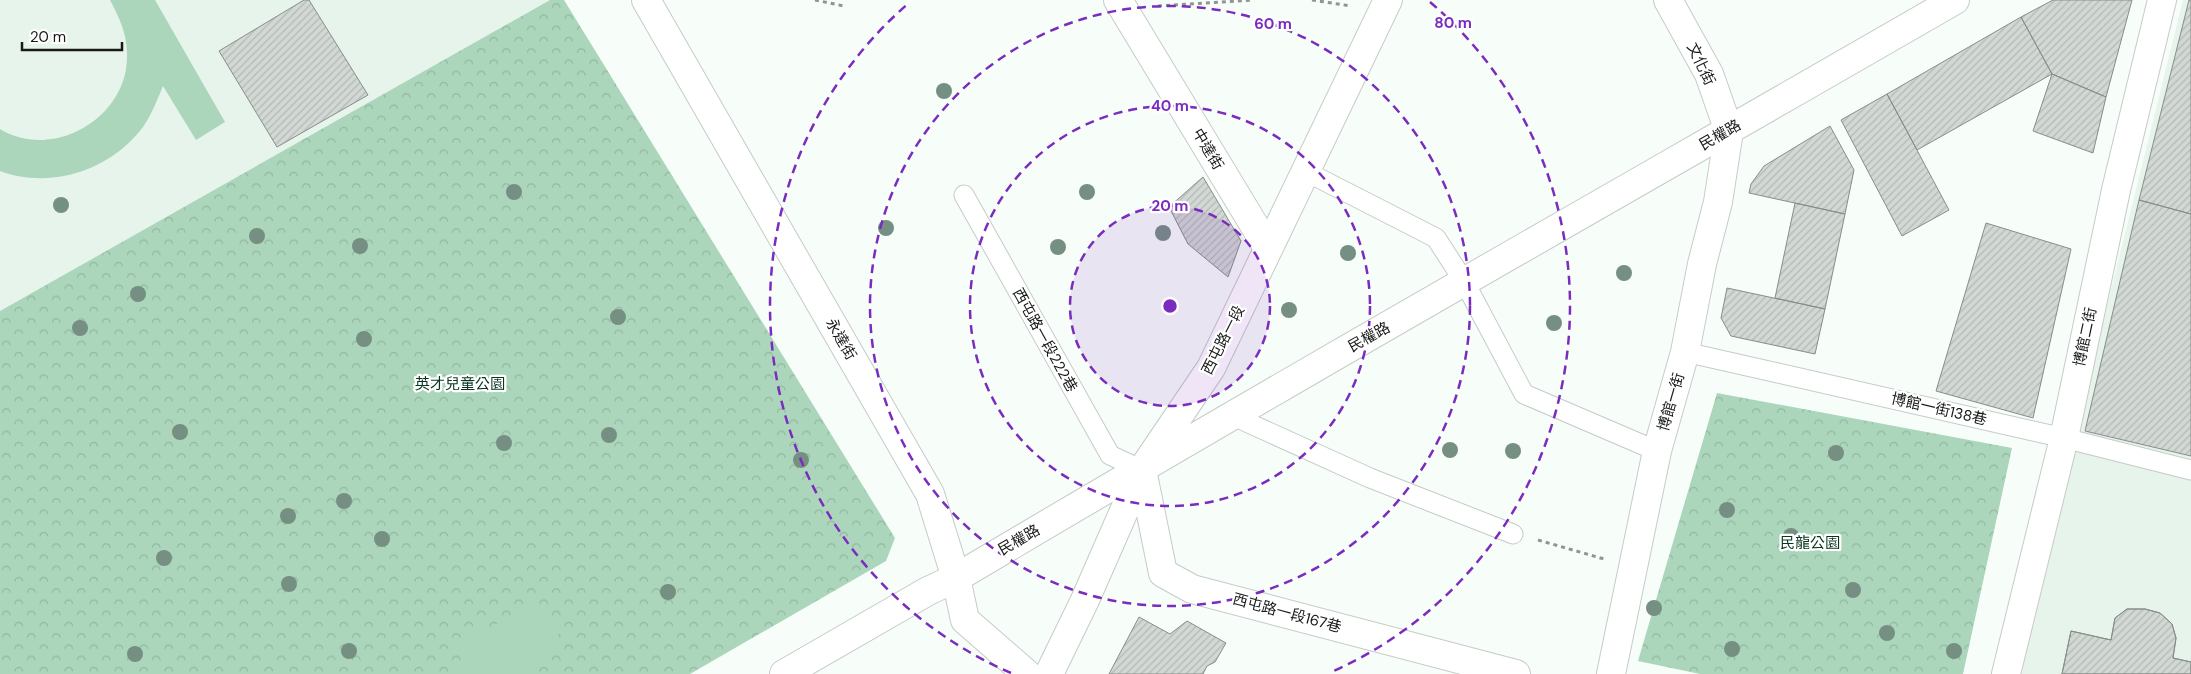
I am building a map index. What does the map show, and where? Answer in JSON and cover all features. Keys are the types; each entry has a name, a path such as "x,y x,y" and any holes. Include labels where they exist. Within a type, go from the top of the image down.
{"street":[{"name":"永達街","path":"646,0 930,494 956,578 965,620 1027,674"},
{"name":"文化街","path":"1668,0 1709,74 1729,130"},
{"name":"民權路","path":"784,674 956,578 1142,470 1231,415 1465,283 1955,0"},
{"name":"博館二街","path":"2006,674 2064,438 2116,190 2162,0"},
{"name":"中達街","path":"1121,4 1268,248"},
{"name":"西屯路一段","path":"1049,674 1085,600 1142,470 1211,368 1385,5"},
{"name":"博館一街","path":"1612,674 1657,451 1685,352 1702,264 1718,202 1729,130"},
{"name":"西屯路一段167巷","path":"1142,470 1163,573 1192,589 1516,674"}],"lane":[{"path":"1306,171 1436,238 1465,283 1524,394 1657,451"},
{"name":"西屯路一段222巷","path":"964,194 1110,455 1142,470"},
{"name":"博館一街138巷","path":"1685,352 2064,438 2191,470"},
{"path":"1231,415 1370,478 1514,534"}],"path":[{"path":"815,0 844,6"},
{"path":"1121,4 1253,0"},
{"path":"1312,0 1385,5"},
{"path":"1514,534 1633,567"}],"shaded area":[{"path":"0,0 550,0 0,311"},
{"path":"2183,0 2191,0 2191,674 2020,674 2078,423"}],"green space":[{"path":"110,0 155,0 225,122 196,140 163,86 152,112 143,127 130,142 114,155 97,165 59,177 19,176 0,171 0,129 20,138 42,140 63,137 83,128 100,116 114,99 123,80 127,50 123,28"},
{"name":"英才兒童公園","path":"550,0 564,0 895,538 886,561 690,674 0,674 0,311"},
{"name":"民龍公園","path":"1717,393 2012,448 1963,674 1700,674 1638,661"},
{"path":"530,605 558,624 559,653 523,674 464,674 459,645"}],"building":[{"path":"304,0 309,0 368,95 277,147 219,51"},
{"path":"2053,0 2132,0 2106,97 2052,74 2021,17"},
{"path":"2189,0 2191,0 2191,214 2139,200"},
{"path":"2021,17 2052,74 1917,150 1887,94"},
{"path":"2052,74 2106,97 2093,153 2033,131"},
{"path":"1887,94 1949,210 1902,236 1841,120"},
{"path":"1830,126 1854,170 1845,214 1749,193 1751,184 1764,166"},
{"path":"1203,177 1241,241 1228,277 1188,244 1169,207"},
{"path":"2139,200 2191,214 2191,456 2085,431"},
{"path":"1795,203 1845,214 1825,309 1775,298"},
{"path":"1986,223 2071,249 2033,418 1936,391"},
{"path":"1727,288 1825,309 1815,354 1731,336 1721,318"},
{"path":"2127,609 2145,609 2160,613 2172,624 2176,638 2173,658 2191,662 2191,674 2062,674 2071,631 2111,640 2115,618"},
{"path":"2127,609 2145,609 2160,613 2172,624 2176,638 2173,658 2191,662 2191,674 2062,674 2071,631 2111,640 2115,618"},
{"path":"1139,617 1170,634 1187,621 1226,643 1215,662 1207,666 1203,674 1109,674"}]}
